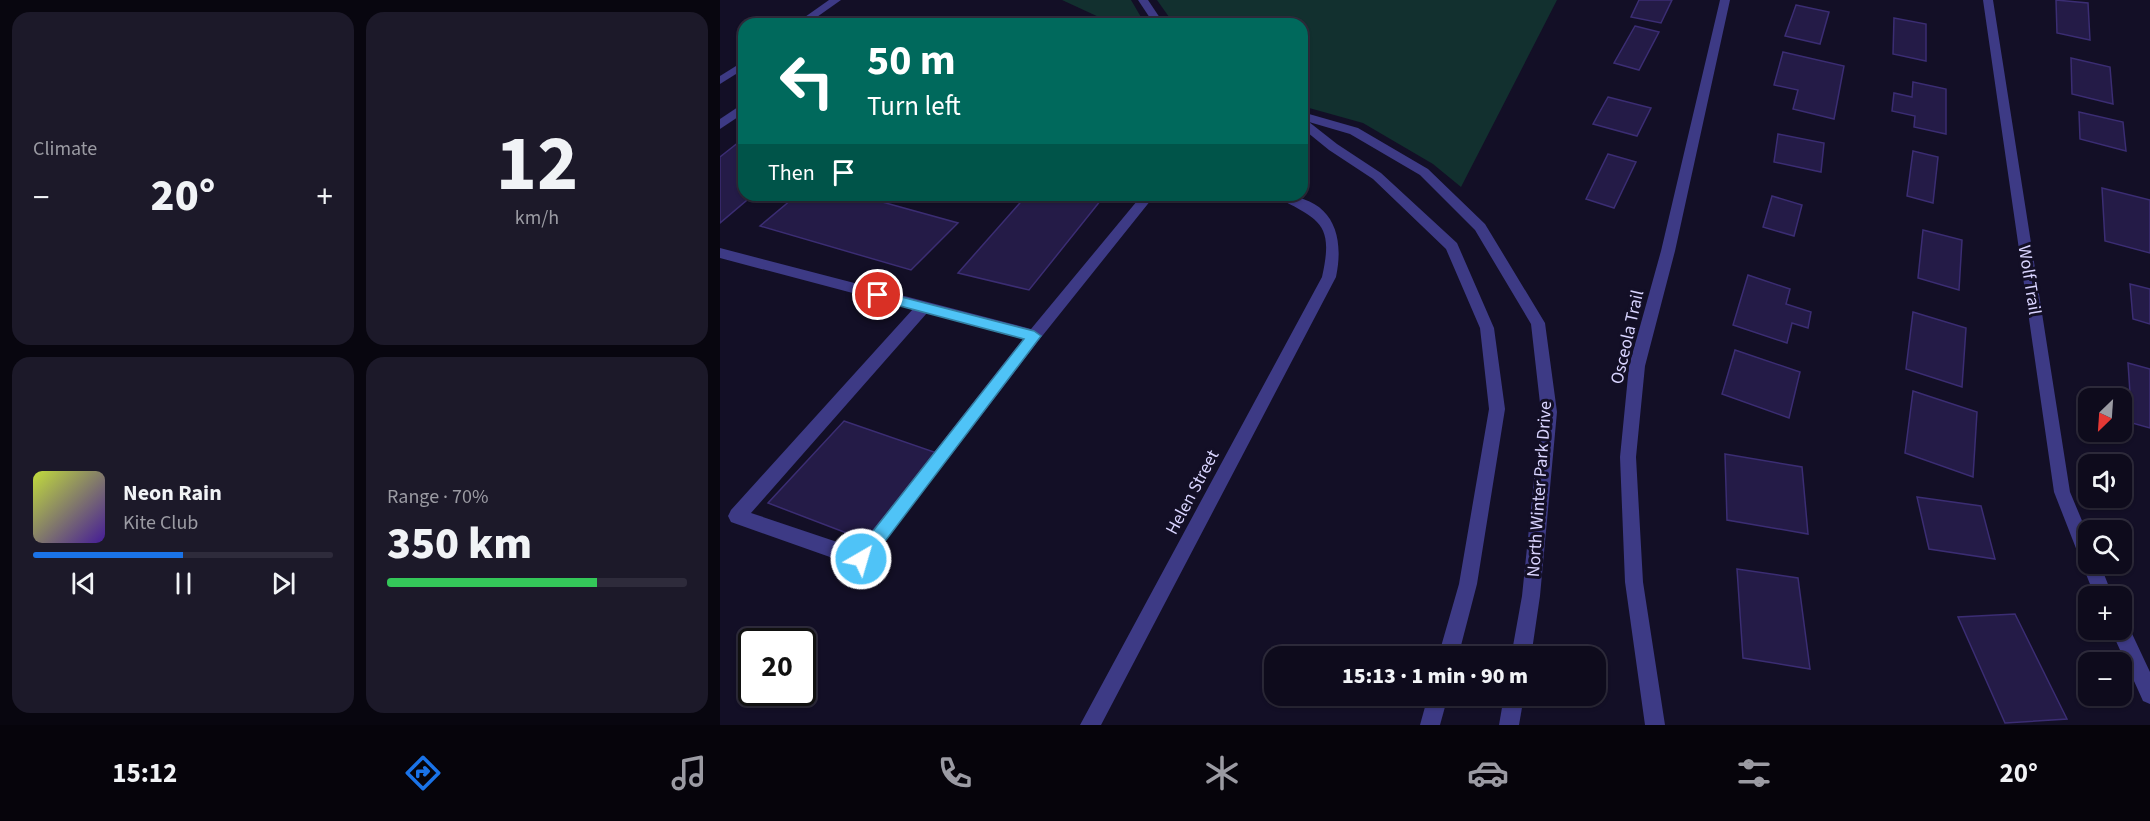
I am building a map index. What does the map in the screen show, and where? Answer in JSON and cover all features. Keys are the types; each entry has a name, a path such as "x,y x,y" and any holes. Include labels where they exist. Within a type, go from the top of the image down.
{"street":[{"path":"809,18 836,0"},
{"path":"1143,0 1155,18"},
{"name":"Osceola Trail","path":"1655,725 1633,571 1628,458 1637,366 1668,251 1725,0"},
{"name":"Wolf Trail","path":"1988,0 2062,492 2078,532"},
{"path":"720,81 738,68"},
{"path":"720,125 738,112"},
{"name":"North Winter Park Drive","path":"1308,118 1354,130 1424,172 1480,227 1538,323 1549,412 1531,596 1523,646"},
{"path":"1308,127 1333,147 1377,176 1452,246 1487,328 1497,409 1468,584 1451,646"},
{"path":"924,307 737,516 861,559 1034,336 1144,201"},
{"name":"Helen Street","path":"1089,725 1329,277 1334,256 1331,232 1319,214 1294,201"},
{"path":"720,253 1034,336"},
{"path":"2125,640 2150,694"},
{"path":"1430,725 1435,706"},
{"path":"1509,725 1512,706"}],"green space":[{"path":"1062,0 1131,0 1142,18 1101,18"},
{"path":"1157,0 1557,0 1461,187 1433,164 1363,123 1308,108 1308,18 1170,18"}],"building":[{"path":"1639,0 1672,0 1661,23 1631,17"},
{"path":"2056,0 2088,3 2090,40 2057,33"},
{"path":"1796,5 1829,12 1820,44 1785,36"},
{"path":"1894,18 1926,24 1926,61 1893,54"},
{"path":"1635,26 1659,32 1639,70 1614,63"},
{"path":"1783,52 1844,66 1834,119 1793,109 1798,90 1774,85"},
{"path":"2071,58 2110,67 2113,104 2072,94"},
{"path":"1913,82 1946,89 1946,134 1914,127 1915,116 1892,111 1894,93 1912,97"},
{"path":"1608,97 1651,108 1637,136 1593,124"},
{"path":"2079,112 2123,122 2126,151 2080,139"},
{"path":"1778,134 1824,143 1821,172 1774,162"},
{"path":"738,143 738,201 746,201 720,223 720,157"},
{"path":"1913,151 1938,157 1933,203 1907,196"},
{"path":"1608,154 1636,162 1614,208 1586,199"},
{"path":"2102,188 2150,200 2150,253 2105,241"},
{"path":"1772,196 1802,205 1794,236 1763,227"},
{"path":"790,201 879,201 958,223 911,270 760,226"},
{"path":"1022,201 1100,201 1029,290 958,273"},
{"path":"1923,230 1962,240 1959,290 1918,278"},
{"path":"1748,275 1790,289 1786,304 1811,312 1808,328 1792,323 1787,343 1733,325"},
{"path":"2130,284 2150,289 2150,324 2133,319"},
{"path":"1913,312 1966,328 1962,387 1906,369"},
{"path":"1735,350 1800,372 1789,418 1722,394"},
{"path":"2128,363 2150,369 2150,428 2132,423 2132,388 2130,388"},
{"path":"1913,391 1977,412 1973,477 1905,453"},
{"path":"844,421 937,453 865,540 768,503"},
{"path":"1725,454 1802,467 1808,534 1727,520"},
{"path":"1917,497 1981,506 1995,559 1929,549"},
{"path":"1737,569 1798,578 1810,669 1743,658"},
{"path":"2015,614 2067,719 2005,723 1958,617"}],"route":[{"path":"861,559 1034,336 878,295"}]}
